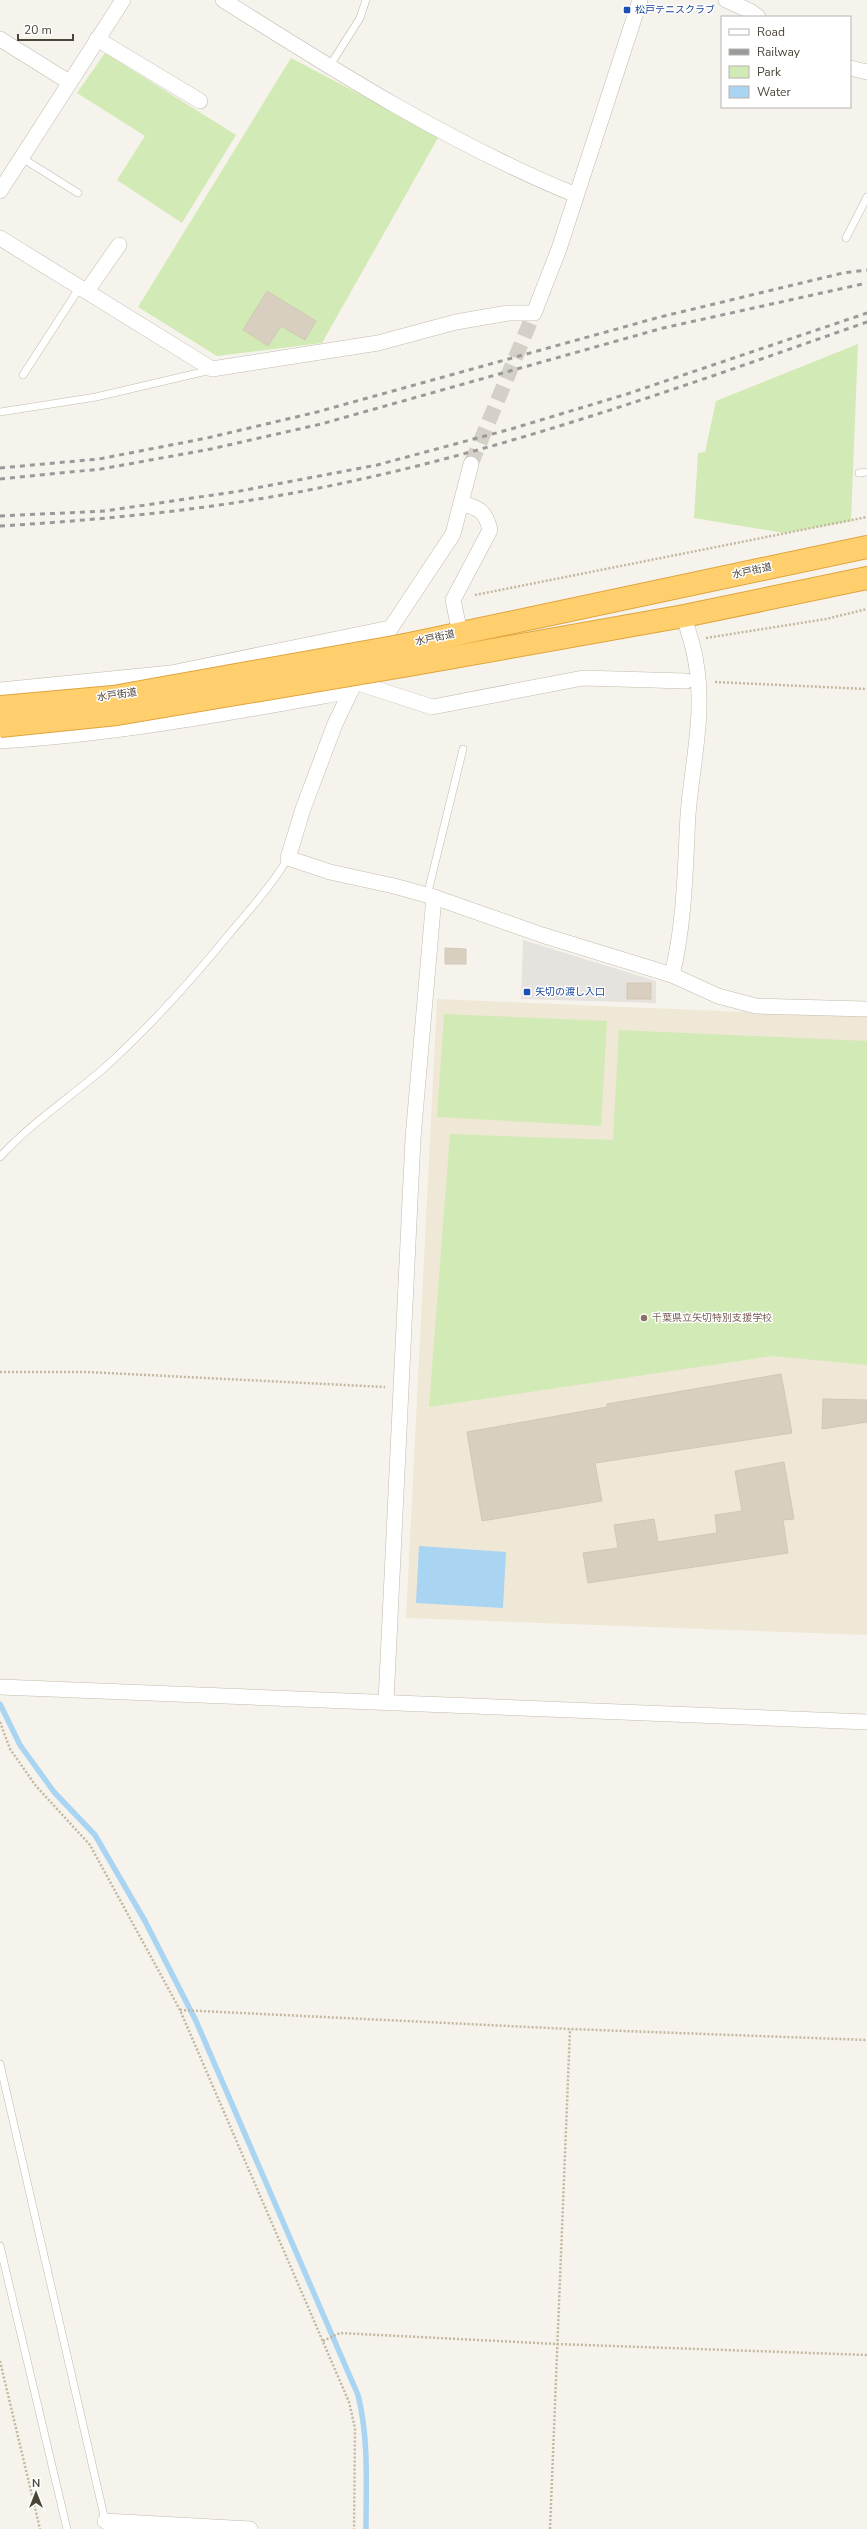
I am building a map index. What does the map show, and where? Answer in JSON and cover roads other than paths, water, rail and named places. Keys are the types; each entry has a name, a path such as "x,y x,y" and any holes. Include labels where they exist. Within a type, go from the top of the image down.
{"highway":[{"name":"水戸街道","path":"0,726 117,714 407,655 460,633 867,547"},
{"name":"水戸街道","path":"0,707 113,697 684,616 867,578"}],"street":[{"path":"0,191 123,0"},
{"path":"222,0 383,100 486,154 576,195"},
{"path":"0,238 212,370 378,343 456,322 508,313 534,313 576,195 640,0"},
{"path":"726,0 755,9"},
{"path":"0,39 69,82"},
{"path":"97,39 200,101"},
{"path":"851,68 867,72"},
{"path":"84,289 119,245"},
{"path":"471,464 462,504 453,534 353,686 335,724 303,809 288,858 330,872 431,896 542,935 672,975 718,996 756,1006 867,1009"},
{"path":"460,633 453,600 490,530 486,516 478,507 462,504"},
{"path":"672,975 680,941 688,813 695,765 699,703 696,664 684,616"},
{"path":"0,690 171,673 390,628"},
{"path":"0,741 61,737 196,720 353,686 432,707 584,678 686,681"},
{"path":"386,1702 413,1138 431,896"},
{"path":"0,1687 867,1722"},
{"path":"106,2525 250,2529"}],"lane":[{"path":"329,67 360,18 366,0"},
{"path":"22,158 78,193"},
{"path":"846,238 867,197"},
{"path":"23,375 84,289"},
{"path":"0,412 96,397 212,370"},
{"path":"859,473 867,472"},
{"path":"431,896 463,749"},
{"path":"0,1157 24,1131 102,1070 167,1007 278,876 288,858"},
{"path":"0,2064 106,2525"},
{"path":"0,2246 67,2529"}],"water":[{"path":"419,1546 506,1552 503,1608 416,1603"}],"waterway":[{"path":"0,1704 20,1745 54,1792 95,1835 145,1921 196,2021 358,2395 364,2428 366,2529"}],"tunnel":[{"path":"471,464 534,313"},
{"path":"686,681 708,682"}],"railway":[{"path":"0,468 99,459 207,438 317,412 660,317 843,273 867,270"},
{"path":"0,479 101,469 211,449 321,424 663,328 867,283"},
{"path":"0,516 105,511 240,491 377,465 511,429 627,394 867,313"},
{"path":"0,526 62,522 215,506 326,487 404,469 483,449 560,426 867,322"}],"place":[{"name":"松戸テニスクラブ","path":"627,10"},
{"name":"矢切の渡し入口","path":"527,992"},
{"name":"千葉県立矢切特別支援学校","path":"644,1318"}]}
